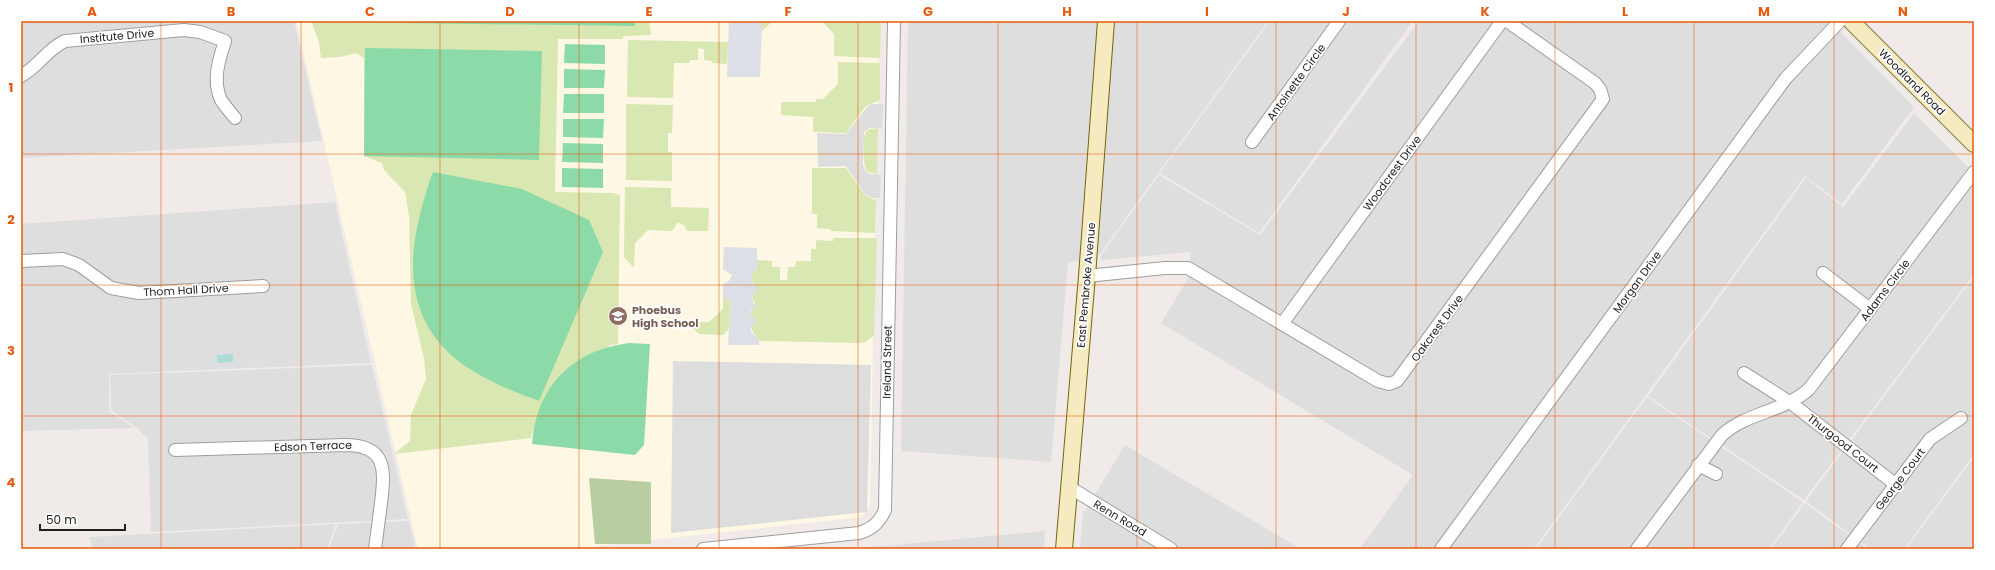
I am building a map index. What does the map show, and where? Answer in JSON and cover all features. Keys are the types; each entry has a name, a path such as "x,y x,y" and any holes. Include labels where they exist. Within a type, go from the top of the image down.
{"main road":[{"name":"East Pembroke Avenue","path":"1064,549 1087,276 1106,21"},
{"name":"Woodland Road","path":"1851,21 1974,144"}],"street":[{"name":"Ireland Street","path":"703,549 859,533 875,525 885,510 894,21"},
{"name":"Antoinette Circle","path":"1252,142 1339,21"},
{"name":"Woodcrest Drive","path":"1282,324 1502,21"},
{"name":"Oakcrest Drive","path":"1087,276 1165,268 1188,268 1378,381 1393,384 1402,377 1603,99 1600,89 1595,83 1507,21"},
{"name":"Morgan Drive","path":"1441,549 1786,78 1840,21"},
{"name":"Institute Drive","path":"21,76 34,67 54,47 71,40 184,30 200,32 225,40 218,62 218,88 222,100 235,118"},
{"name":"Adams Circle","path":"1637,549 1715,442 1734,425 1791,403 1803,395 1814,383 1974,172"},
{"name":"Thom Hall Drive","path":"21,261 63,259 79,264 111,288 139,293 263,286"},
{"path":"1823,272 1870,309"},
{"path":"1744,373 1791,403"},
{"name":"Thurgood Court","path":"1791,403 1895,484"},
{"name":"George Court","path":"1847,549 1930,439 1961,418"},
{"name":"Edson Terrace","path":"175,450 360,445 373,451 381,462 384,475 376,549"},
{"path":"1698,465 1716,474"},
{"name":"Renn Road","path":"1069,487 1171,549"}],"shaded area":[{"path":"21,21 294,21 322,141 21,158"},
{"name":"Phoebus High School","path":"296,21 879,21 870,506 861,517 597,546 592,549 418,549"},
{"path":"729,21 762,21 760,77 727,77"},
{"path":"908,21 1268,21 1100,254 1068,263 1051,462 901,451"},
{"path":"1270,21 1413,21 1259,233 1160,173"},
{"path":"1419,21 1830,21 1914,107 1842,204 1805,176 1534,549 1360,549 1413,475 1161,323 1187,280 1191,252 1101,260 1101,255 1159,175 1260,235"},
{"path":"872,104 883,104 882,128 869,128 864,132 863,165 866,172 869,174 881,175 880,198 873,198 865,194 846,166 818,167 817,133 846,134 868,106"},
{"path":"1914,113 1974,173 1974,274 1804,500 1648,396 1806,178 1843,207"},
{"path":"335,202 371,363 109,374 109,411 134,428 21,431 21,224"},
{"path":"724,247 757,248 757,269 753,272 751,278 753,284 757,287 757,291 753,294 752,298 755,309 751,310 751,316 755,318 755,323 751,327 751,332 759,340 759,345 728,345 731,302 723,296 723,284 729,281 732,275 723,269"},
{"path":"1974,277 1974,454 1904,549 1870,549 1806,501"},
{"path":"673,361 871,365 867,512 671,533"},
{"path":"372,365 408,519 151,532 148,439 137,428 111,410 110,375"},
{"path":"1647,397 1803,502 1769,549 1536,549"},
{"path":"1125,445 1301,549 1080,549 1083,511 1085,511"},
{"path":"1974,457 1974,549 1906,549"},
{"path":"1805,503 1868,549 1771,549"},
{"path":"409,521 416,549 329,549 338,524"},
{"path":"336,524 327,549 93,549 89,537"},
{"path":"1045,531 1044,549 849,549 860,548"}],"green space":[{"path":"311,21 649,21 651,35 623,36 623,39 558,39 555,192 613,193 620,195 618,344 610,345 533,430 531,438 394,454 410,441 411,415 426,379 424,358 411,304 409,216 405,192 384,170 382,163 364,156 364,58 356,53 340,57 321,58 319,42"},
{"path":"635,21 635,26 327,22"},
{"path":"762,21 773,21 761,32"},
{"path":"822,21 879,21 881,25 880,58 834,56 834,34"},
{"path":"628,40 728,42 727,64 712,63 712,61 704,60 704,49 698,48 698,60 690,60 689,63 674,63 673,98 627,97"},
{"path":"565,44 605,45 605,64 564,63"},
{"path":"365,48 542,51 539,160 364,156"},
{"path":"838,62 880,63 880,100 866,106 846,133 813,132 813,117 781,115 781,102 816,102 816,99 823,99 838,84"},
{"path":"564,69 605,70 604,88 564,88"},
{"path":"564,94 604,94 604,113 563,113"},
{"path":"626,104 673,105 672,133 668,133 668,152 672,152 672,181 626,180"},
{"path":"563,119 604,119 603,138 563,137"},
{"path":"878,128 877,174 867,172 864,158 864,146 867,131 869,129"},
{"path":"563,143 603,144 603,163 562,162"},
{"path":"562,168 603,169 603,188 562,187"},
{"path":"812,168 846,168 865,195 876,200 875,233 831,231 830,229 817,228 817,214 812,214"},
{"path":"433,172 522,189 589,220 603,252 539,401 492,382 459,362 433,334 421,313 415,291 413,267 414,243 425,195"},
{"path":"625,187 671,188 671,207 709,208 708,231 687,231 685,226 678,222 672,231 648,230 635,243 634,268 624,257"},
{"path":"833,238 877,238 874,335 866,342 859,343 759,341 753,332 750,323 752,309 755,303 752,298 753,293 757,291 751,278 753,272 757,269 757,260 772,261 772,267 780,267 780,280 787,280 788,267 795,267 796,261 811,261 811,249 816,249 816,240 833,241"},
{"path":"723,296 731,302 729,329 723,335 699,334 686,322 709,322 723,309"},
{"path":"629,343 650,344 644,445 635,455 532,444 535,423 541,405 550,388 561,374 575,363 591,354 609,347"},
{"path":"589,478 651,482 651,544 595,544"}],"water":[{"path":"233,354 233,362 217,363 217,355"}],"place":[{"name":"Phoebus High School","path":"618,316"}]}
